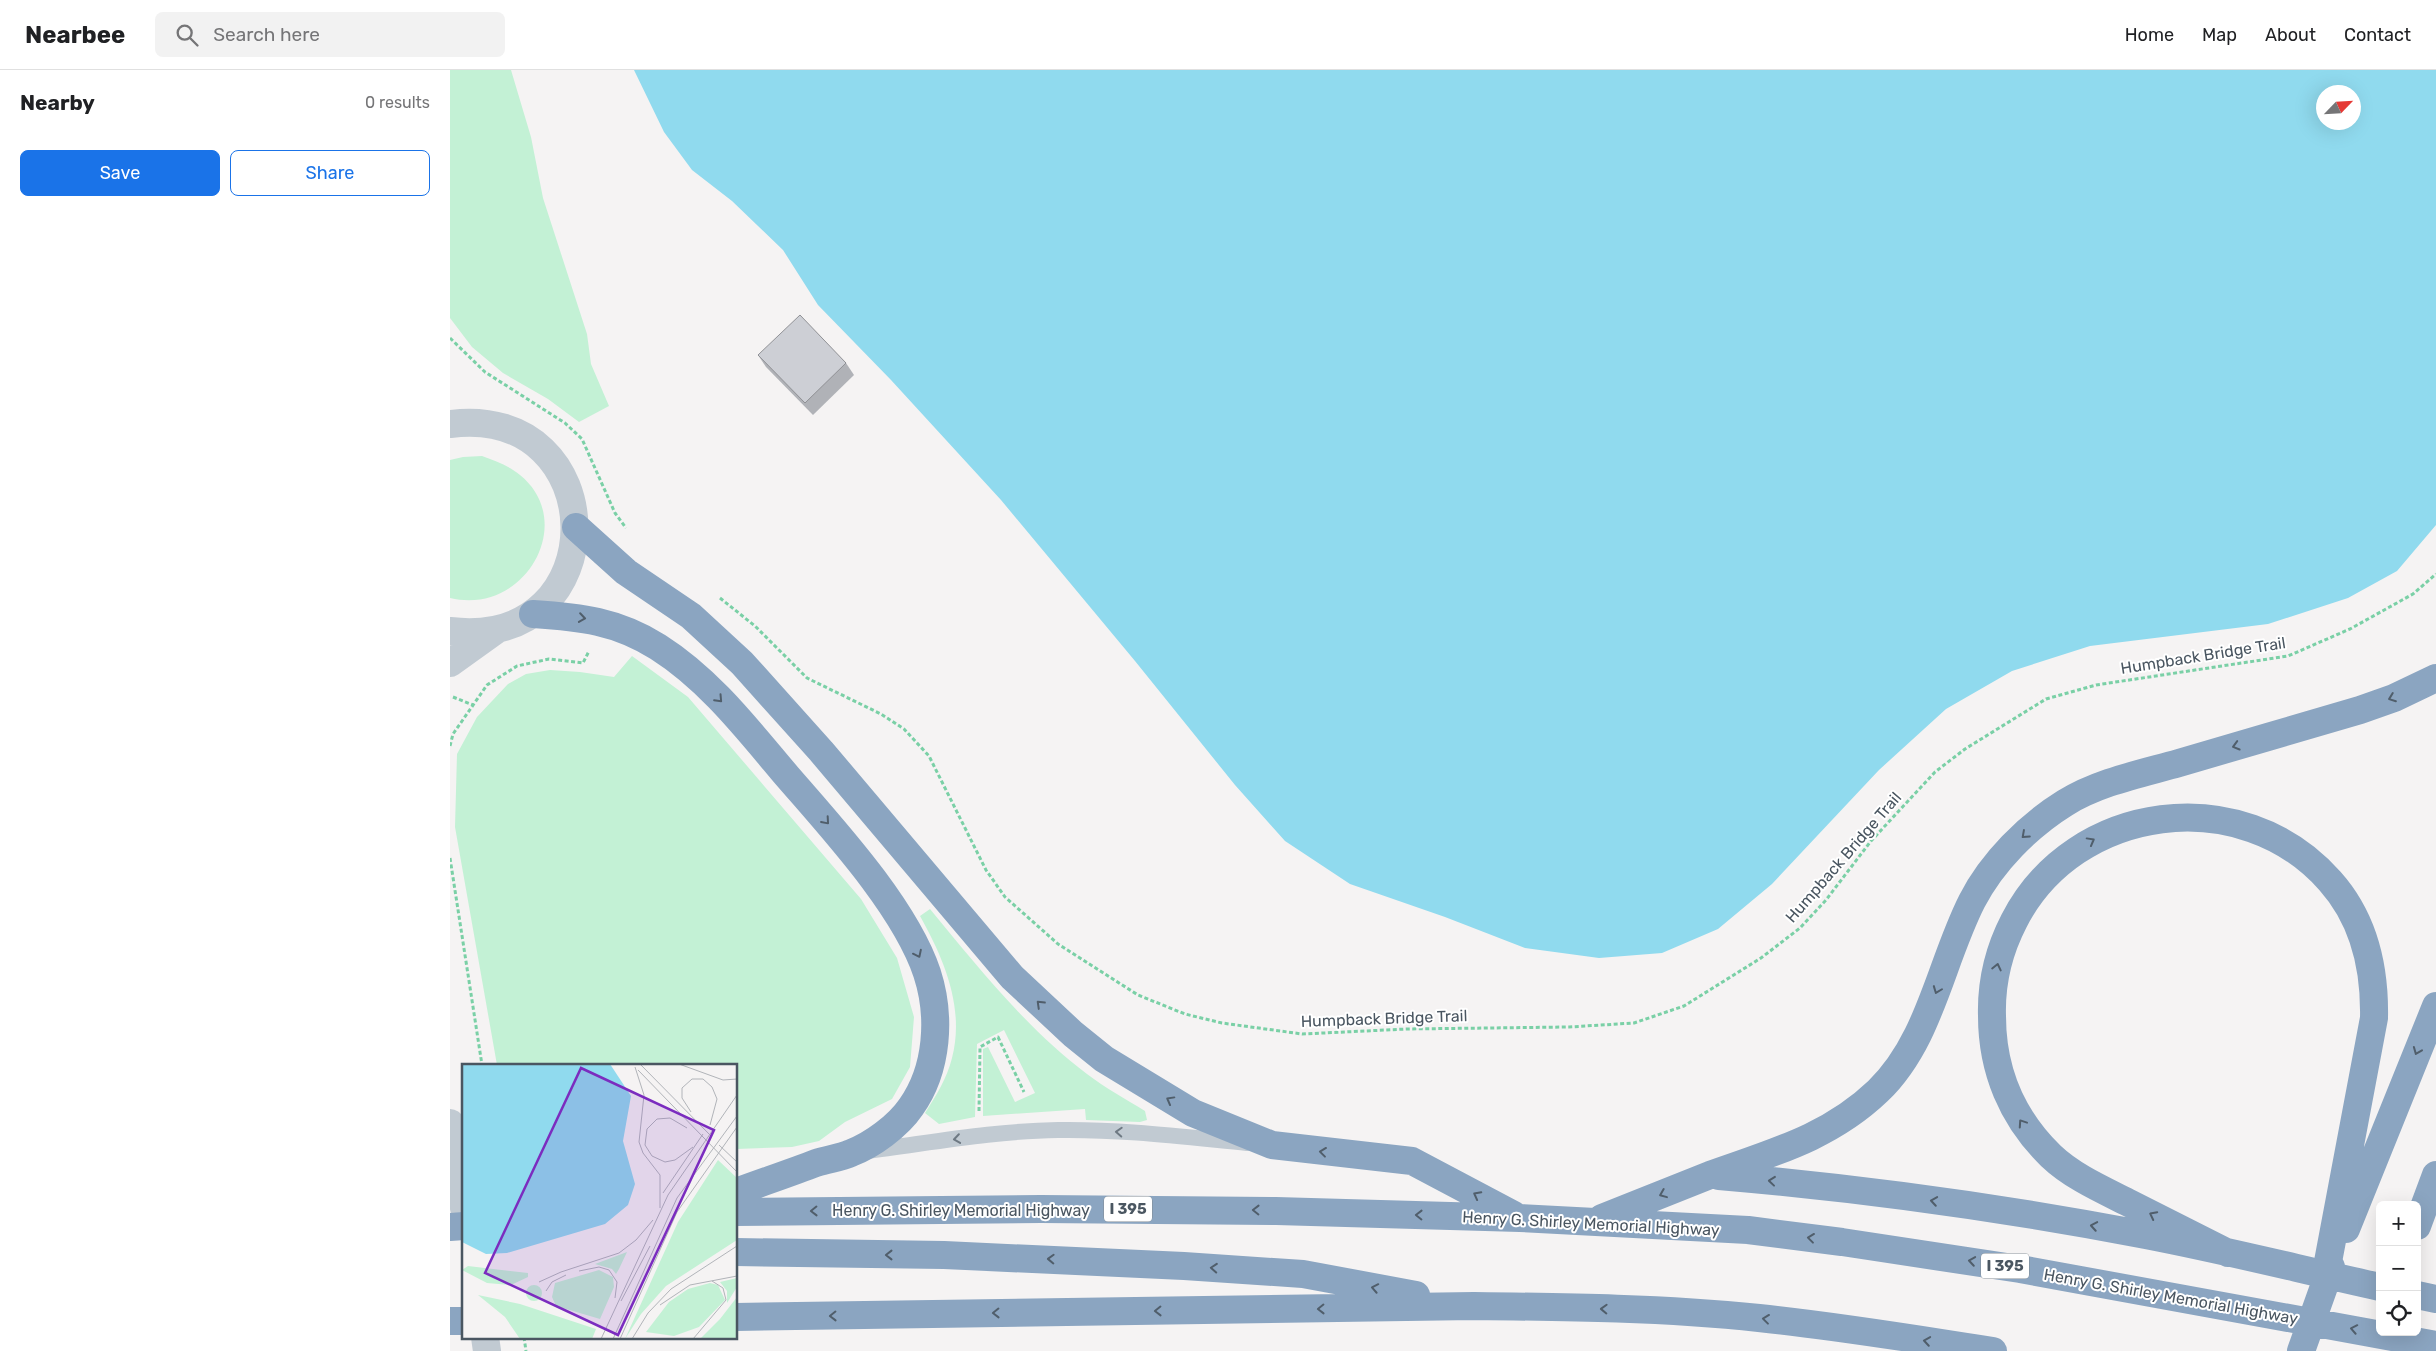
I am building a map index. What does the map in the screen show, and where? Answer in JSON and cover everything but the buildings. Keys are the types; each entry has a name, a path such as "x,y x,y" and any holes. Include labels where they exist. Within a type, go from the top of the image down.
{"highway":[{"path":"576,527 626,572 691,616 742,663 821,751 1012,977 1073,1034 1104,1059 1159,1094 1202,1117 1272,1145 1412,1161 1520,1218"},
{"path":"534,614 581,617 603,622 631,632 676,659 702,681 835,831 888,900 904,926 927,973 936,1017 935,1041 929,1066 911,1106 887,1130 851,1154 824,1160 738,1191"},
{"path":"1594,1221 1709,1176 1796,1145 1825,1131 1852,1113 1879,1090 1897,1068 1917,1036 1973,899 1987,878 2022,836 2065,803 2115,781 2360,710 2394,698 2436,678"},
{"path":"2228,1253 2104,1190 2054,1159 2031,1135 2015,1112 2004,1087 1995,1058 1991,995 1998,962 2008,933 2021,907 2038,883 2058,863 2106,833 2162,818 2219,820 2251,828 2272,838 2308,860 2330,881 2347,904 2361,932 2370,961 2374,993 2374,1018 2324,1283"},
{"path":"2301,1351 2324,1283 2436,1006"},
{"path":"2421,1215 2436,1175"},
{"path":"1709,1176 1870,1191 2127,1232 2376,1286"},
{"path":"2421,1224 2436,1199"},
{"name":"Henry G. Shirley Memorial Highway","path":"738,1212 1159,1209 1520,1218 1748,1230 2020,1268 2436,1345"},
{"path":"738,1252 944,1255 1303,1274 1474,1306"},
{"path":"2421,1296 2436,1299"},
{"path":"738,1317 1474,1306 1648,1310 1757,1318 1844,1328 1993,1351"},
{"path":"2374,1351 2379,1336"}],"street":[{"path":"450,411 522,435 550,459 569,490 576,527 572,555 561,582 534,614 496,630 450,663"},
{"path":"450,424 466,422 487,423"},
{"path":"450,631 473,633 496,630"},
{"path":"450,1123 462,1196"},
{"path":"485,1338 487,1351"}],"lane":[{"path":"851,1154 986,1136 1057,1130 1157,1134 1272,1145"}],"path":[{"path":"450,338 484,372 565,423 582,439 614,513 629,533"},
{"name":"Humpback Bridge Trail","path":"717,596 755,626 807,678 882,714 904,729 929,756 986,870 995,884 1005,897 1058,944 1138,995 1185,1014 1222,1023 1302,1034 1406,1029 1569,1027 1634,1023 1684,1006 1761,958 1800,928 1826,900 1871,840 1935,772 1982,738 2046,699 2096,685 2288,656 2350,630 2414,594 2436,574"},
{"path":"450,746 453,734 487,685 516,666 549,659 583,663 592,645"},
{"path":"453,697 473,705"},
{"path":"450,858 482,1064"},
{"path":"979,1120 980,1047 998,1038 1024,1092"},
{"path":"524,1338 526,1351"}],"green space":[{"path":"450,70 511,70 531,137 543,198 587,334 591,364 609,406 579,422 548,399 503,373 472,347 450,318"},
{"path":"482,456 516,472 537,495 544,517 543,539 535,561 520,579 501,593 477,600 450,598 450,460"},
{"path":"632,656 688,697 861,899 897,958 914,1017 910,1067 892,1099 845,1122 819,1141 792,1147 738,1149 738,1064 497,1064 455,827 457,754 477,717 508,684 526,674 550,670 614,677"},
{"path":"930,909 966,953 1043,1037 1094,1079 1145,1111 1147,1120 1140,1122 1086,1120 1085,1109 983,1116 983,1049 988,1047 1015,1102 1035,1093 1004,1030 977,1044 975,1117 939,1124 925,1113 941,1087 950,1065 956,1021 950,984 937,949 920,916"}],"water":[{"path":"634,70 2436,70 2436,525 2397,571 2348,598 2268,624 2090,646 2012,671 1946,709 1879,770 1772,884 1718,929 1662,953 1599,958 1525,948 1445,917 1350,884 1285,841 1235,785 1001,500 891,380 818,305 783,250 732,201 692,170 664,132"}]}
